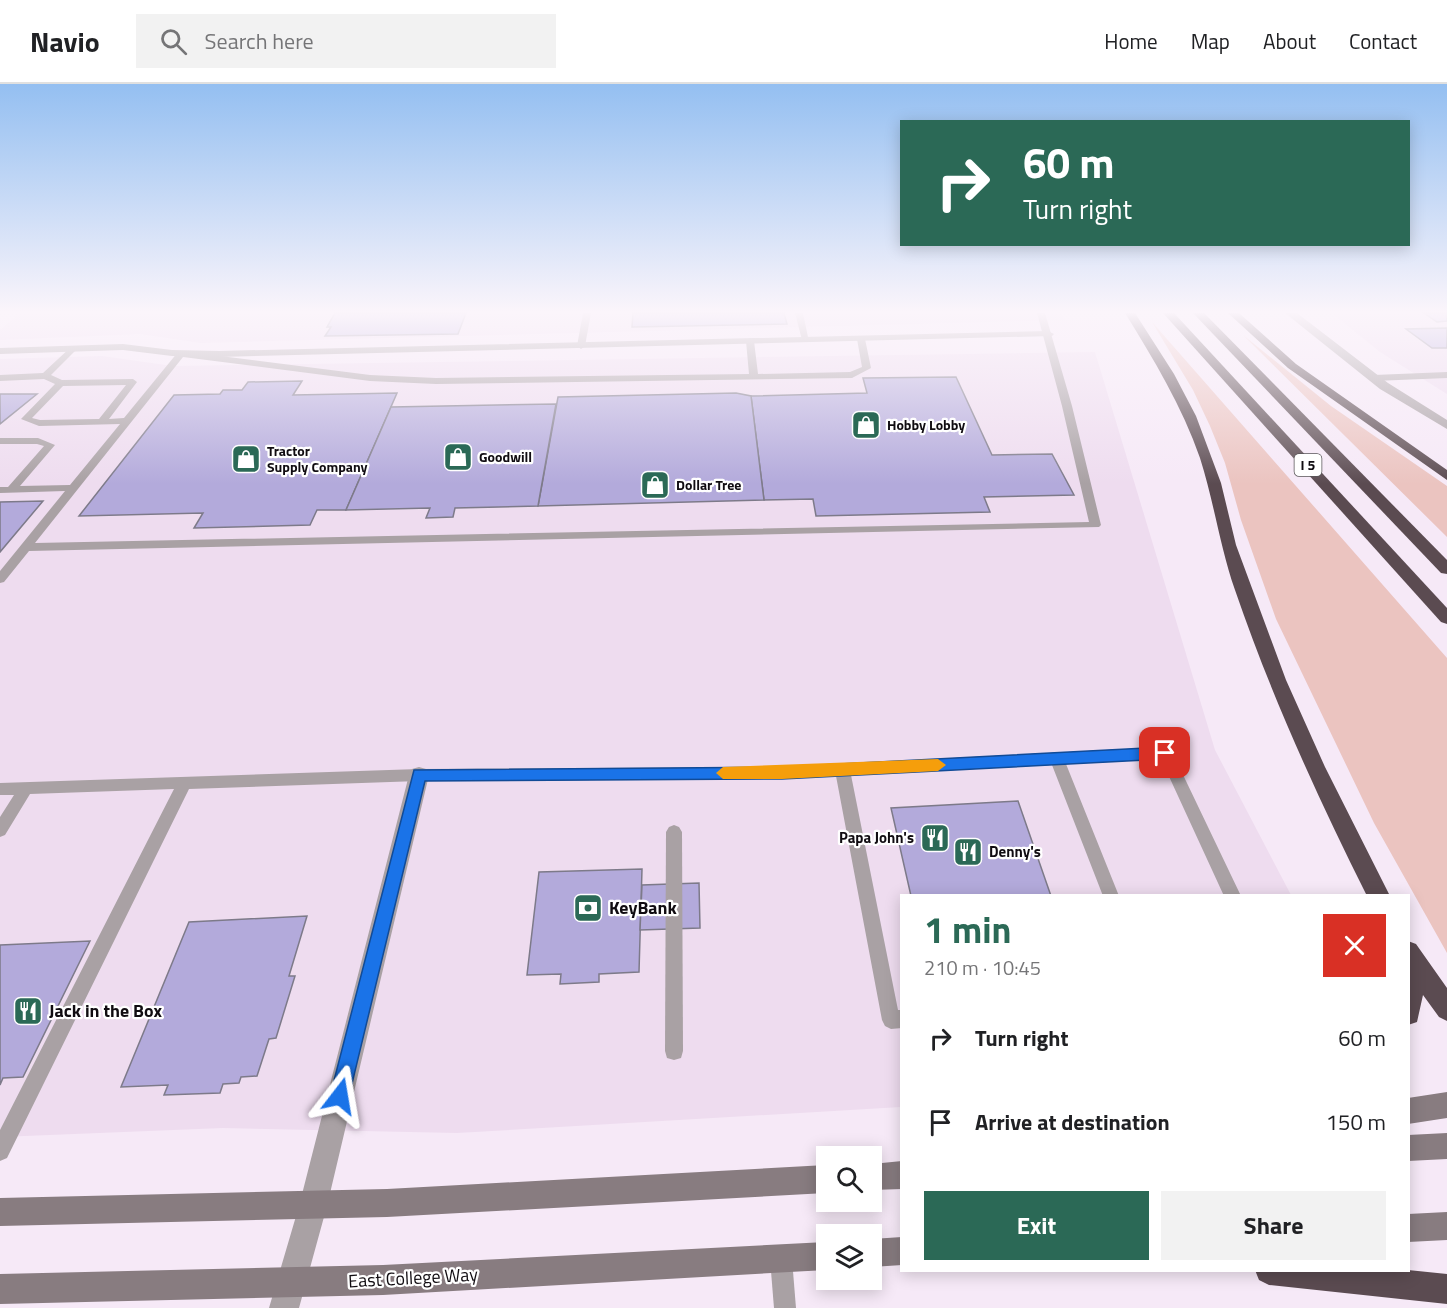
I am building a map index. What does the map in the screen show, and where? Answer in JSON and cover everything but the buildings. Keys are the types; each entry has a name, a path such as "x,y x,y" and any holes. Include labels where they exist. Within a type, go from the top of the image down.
{"highway":[{"path":"1168,370 1187,410 1213,482 1228,544 1294,723 1336,816 1378,894"},
{"name":"I 5","path":"1220,370 1447,618"},
{"name":"I 5","path":"1254,370 1447,569"},
{"path":"1298,370 1447,476"},
{"path":"1410,956 1447,1009"},
{"path":"1410,977 1412,1001 1410,1007"},
{"path":"1288,1272 1447,1289"}],"main road":[{"path":"1410,1111 1447,1105"},
{"path":"1410,1148 1447,1146"},
{"path":"882,1176 900,1175"},
{"path":"0,1212 313,1206 816,1180"},
{"path":"1410,1228 1447,1226"},
{"path":"882,1252 900,1251"},
{"name":"East College Way","path":"0,1289 287,1295 816,1257"}],"street":[{"path":"1364,370 1443,420"},
{"path":"287,1295 313,1206 419,775"}],"lane":[{"path":"45,376 51,370"},
{"path":"0,579 168,370"},
{"path":"308,370 370,378 436,381 754,377 864,370"},
{"path":"753,370 754,377"},
{"path":"27,547 1095,525 1057,370"},
{"path":"1374,378 1447,375"},
{"path":"0,378 45,376 61,383 133,382 101,422"},
{"path":"61,383 26,419 39,423 127,421"},
{"path":"0,441 47,442 50,445 6,490"},
{"path":"6,490 74,488"},
{"path":"0,789 419,775 782,773 1182,752"},
{"path":"1165,753 1232,894"},
{"path":"1057,759 1110,894"},
{"path":"842,769 891,1020 900,1019"},
{"path":"0,1151 184,783"},
{"path":"0,830 26,788"},
{"path":"674,832 674,1051"},
{"path":"781,1259 786,1308"}],"shaded area":[{"path":"0,370 1100,370 1215,750 1290,894 900,894 900,1107 457,1133 223,1128 0,1137"},
{"path":"1181,370 1194,370 1447,658 1447,953 1374,823 1276,619 1241,520 1225,463 1193,390"},
{"path":"1278,370 1287,370 1331,406 1447,486 1447,537"},
{"path":"1409,370 1447,370 1447,394"}],"slow traffic":[{"path":"723,773 782,773 938,765"}],"place":[{"name":"Hobby Lobby","path":"866,425"},
{"name":"Goodwill","path":"458,457"},
{"name":"Tractor Supply Company","path":"246,459"},
{"name":"Dollar Tree","path":"655,485"},
{"name":"Papa John's","path":"935,838"},
{"name":"Denny's","path":"968,852"},
{"name":"KeyBank","path":"588,908"},
{"name":"Jack in the Box","path":"28,1011"}],"route":[{"path":"340,1096 419,775 782,773 1165,753"}]}
